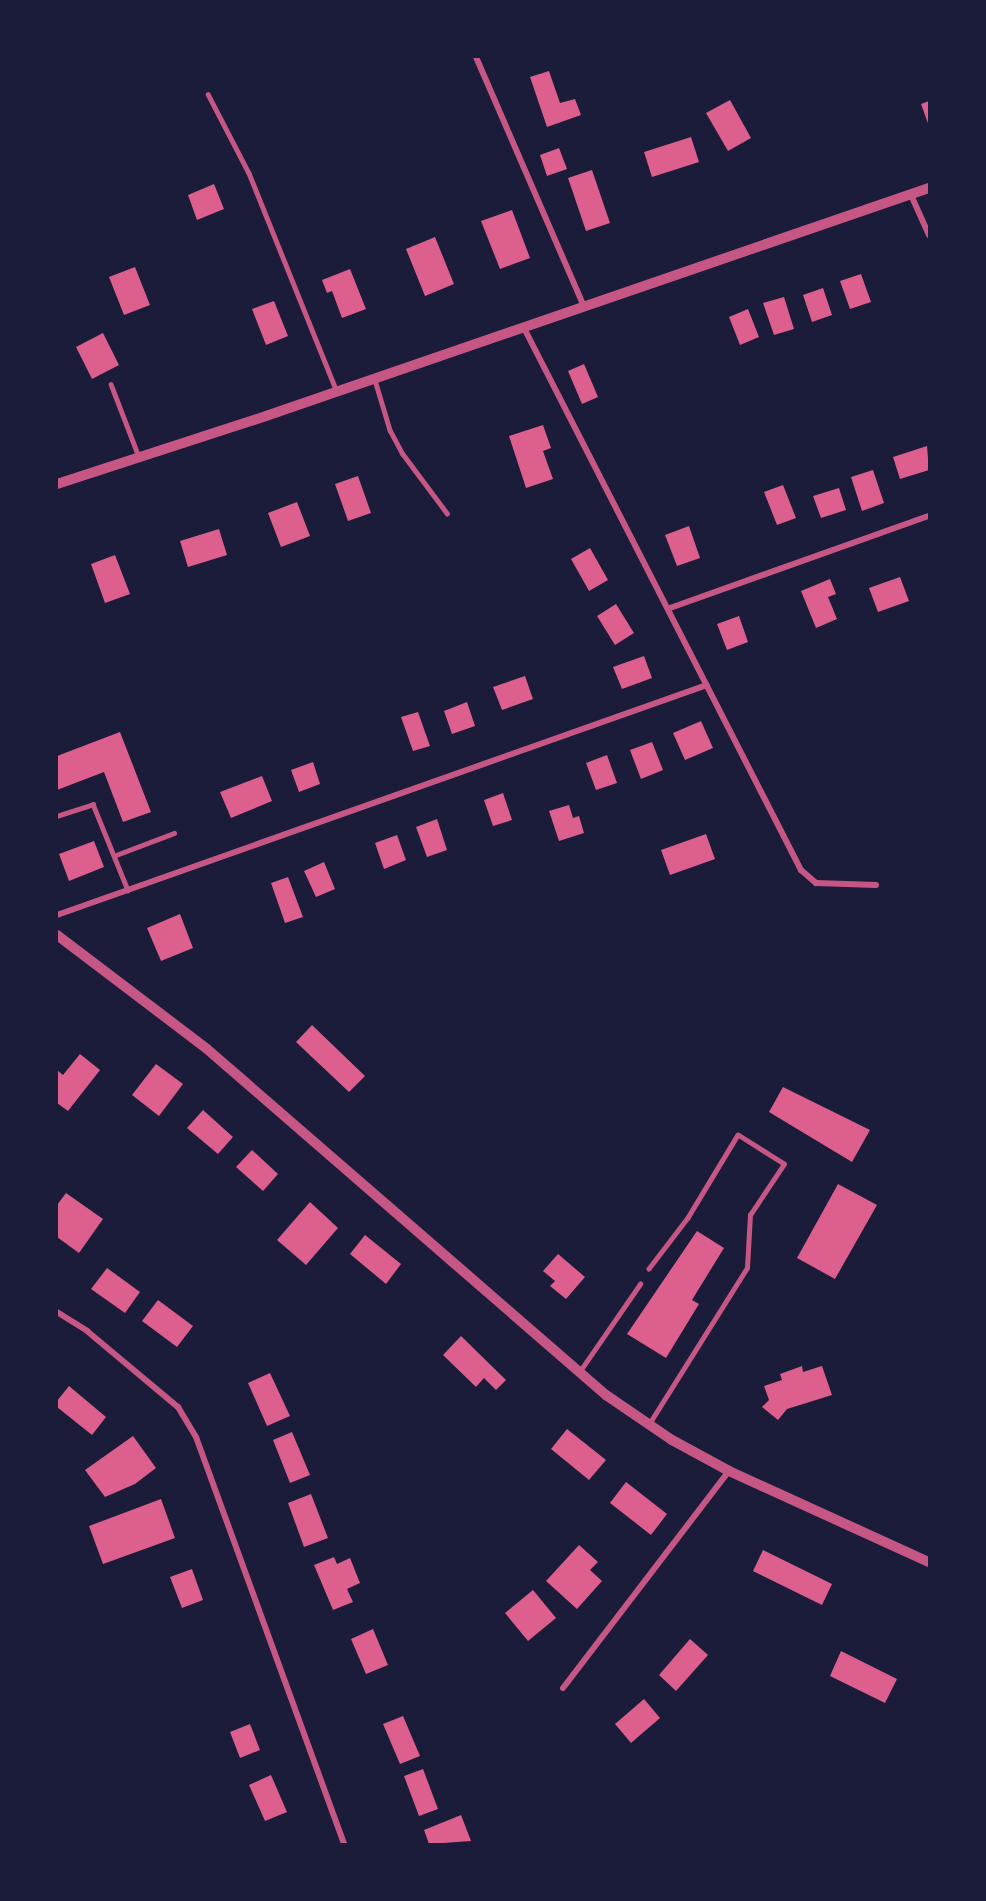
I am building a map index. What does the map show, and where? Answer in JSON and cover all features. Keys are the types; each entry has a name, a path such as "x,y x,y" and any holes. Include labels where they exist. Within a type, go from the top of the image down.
{"street":[{"path":"477,57 585,308"},
{"path":"57,484 585,308 929,188"},
{"path":"911,195 929,235"},
{"path":"524,328 670,608 801,870 816,883 876,885"},
{"path":"670,608 929,516"},
{"path":"57,915 707,685"},
{"path":"57,935 215,1057 383,1198 578,1373 649,1425 729,1471 929,1562"},
{"path":"57,1312 87,1331 178,1407 195,1437 344,1844"},
{"path":"563,1688 729,1471"}],"lane":[{"path":"208,94 249,172 337,392"},
{"path":"375,379 399,446 447,513"},
{"path":"111,384 139,457"},
{"path":"57,816 93,804 116,855 128,890"},
{"path":"116,855 174,833"},
{"path":"649,1269 688,1218 738,1136 784,1164 750,1215 747,1268 649,1425"},
{"path":"578,1373 640,1284"}],"building":[{"path":"549,71 560,103 575,99 581,115 547,127 530,77"},
{"path":"730,100 751,138 728,151 706,113"},
{"path":"929,101 929,126 921,104"},
{"path":"691,137 699,162 652,177 644,152"},
{"path":"559,148 567,169 547,176 540,155"},
{"path":"592,170 610,223 586,231 568,178"},
{"path":"214,184 224,209 197,220 188,195"},
{"path":"512,210 530,258 500,269 481,221"},
{"path":"435,237 454,284 425,296 406,249"},
{"path":"135,267 150,305 124,315 109,277"},
{"path":"350,269 366,309 342,318 332,291 327,293 322,280"},
{"path":"861,274 871,302 850,309 840,281"},
{"path":"823,288 832,315 812,322 803,295"},
{"path":"784,297 794,329 774,335 763,303"},
{"path":"274,301 288,336 266,345 252,309"},
{"path":"748,309 759,337 740,345 729,317"},
{"path":"103,333 119,365 92,379 76,347"},
{"path":"584,364 598,397 582,404 568,371"},
{"path":"543,425 551,448 543,451 553,479 526,488 509,436"},
{"path":"927,446 929,470 900,479 893,457"},
{"path":"873,470 884,503 862,511 851,477"},
{"path":"358,476 371,513 348,521 335,484"},
{"path":"783,485 796,518 777,525 764,492"},
{"path":"839,488 846,510 821,518 813,496"},
{"path":"297,502 310,536 281,547 268,513"},
{"path":"689,526 700,558 677,566 665,535"},
{"path":"219,529 227,555 188,567 180,541"},
{"path":"590,548 608,580 589,591 571,559"},
{"path":"115,555 130,594 105,603 91,564"},
{"path":"900,577 909,601 878,612 869,588"},
{"path":"830,579 836,594 828,597 837,619 816,628 801,591"},
{"path":"616,604 634,633 615,645 597,616"},
{"path":"739,616 748,642 727,650 717,624"},
{"path":"644,656 652,678 622,689 613,667"},
{"path":"525,676 533,699 502,710 493,687"},
{"path":"467,702 475,726 452,734 444,711"},
{"path":"418,712 430,746 413,751 401,717"},
{"path":"701,721 713,748 685,760 673,733"},
{"path":"120,732 151,812 123,822 104,772 57,790 57,756"},
{"path":"652,742 663,770 641,779 630,750"},
{"path":"607,755 617,783 596,790 586,763"},
{"path":"313,762 320,784 299,792 291,770"},
{"path":"262,776 272,801 231,818 220,792"},
{"path":"503,793 512,820 493,826 484,800"},
{"path":"569,805 573,818 579,816 584,833 559,841 549,811"},
{"path":"437,819 447,850 427,857 416,827"},
{"path":"706,834 715,859 670,875 661,850"},
{"path":"397,835 406,860 384,869 375,843"},
{"path":"94,841 104,867 69,881 59,854"},
{"path":"324,862 335,889 316,897 304,871"},
{"path":"288,877 303,917 285,923 271,883"},
{"path":"180,914 193,948 161,961 147,928"},
{"path":"312,1025 365,1076 349,1092 296,1042"},
{"path":"80,1054 100,1070 68,1111 57,1103 57,1070 63,1075"},
{"path":"156,1064 183,1084 159,1116 132,1095"},
{"path":"783,1087 870,1130 852,1162 769,1112"},
{"path":"203,1110 233,1137 218,1154 187,1128"},
{"path":"252,1150 278,1174 263,1191 236,1167"},
{"path":"838,1184 877,1205 835,1279 797,1258"},
{"path":"66,1193 103,1219 79,1253 57,1237 57,1205"},
{"path":"310,1202 338,1228 306,1265 277,1240"},
{"path":"697,1231 724,1248 692,1300 699,1304 666,1358 627,1334"},
{"path":"365,1235 401,1264 386,1284 350,1254"},
{"path":"558,1254 585,1277 566,1299 550,1286 555,1281 543,1271"},
{"path":"107,1268 140,1292 125,1313 91,1289"},
{"path":"158,1300 193,1326 177,1347 142,1321"},
{"path":"461,1336 506,1380 496,1390 484,1378 476,1387 443,1355"},
{"path":"802,1366 803,1372 822,1366 832,1395 787,1409 778,1420 762,1407 769,1400 764,1386 782,1380 780,1374"},
{"path":"270,1373 290,1416 267,1426 248,1383"},
{"path":"69,1386 106,1417 92,1435 57,1407 57,1401"},
{"path":"567,1429 606,1460 589,1480 551,1449"},
{"path":"292,1432 310,1475 290,1483 273,1440"},
{"path":"133,1436 156,1468 135,1484 105,1497 85,1470"},
{"path":"626,1482 667,1514 651,1535 610,1503"},
{"path":"311,1494 328,1538 304,1547 288,1503"},
{"path":"161,1499 175,1538 103,1564 89,1526"},
{"path":"579,1545 598,1562 590,1570 602,1581 577,1609 546,1581"},
{"path":"763,1550 832,1584 822,1605 753,1571"},
{"path":"334,1557 337,1564 350,1558 360,1583 347,1589 353,1602 333,1610 314,1565"},
{"path":"192,1569 203,1600 182,1608 170,1577"},
{"path":"533,1590 556,1618 528,1641 505,1613"},
{"path":"373,1629 388,1665 366,1674 351,1639"},
{"path":"690,1639 708,1655 676,1691 659,1675"},
{"path":"841,1651 897,1679 885,1703 830,1676"},
{"path":"644,1699 660,1718 631,1743 615,1724"},
{"path":"403,1716 420,1756 400,1764 383,1724"},
{"path":"250,1724 260,1750 240,1758 230,1732"},
{"path":"423,1769 438,1809 419,1816 404,1776"},
{"path":"271,1775 287,1812 265,1821 249,1785"},
{"path":"461,1815 471,1841 429,1844 424,1830"}]}
